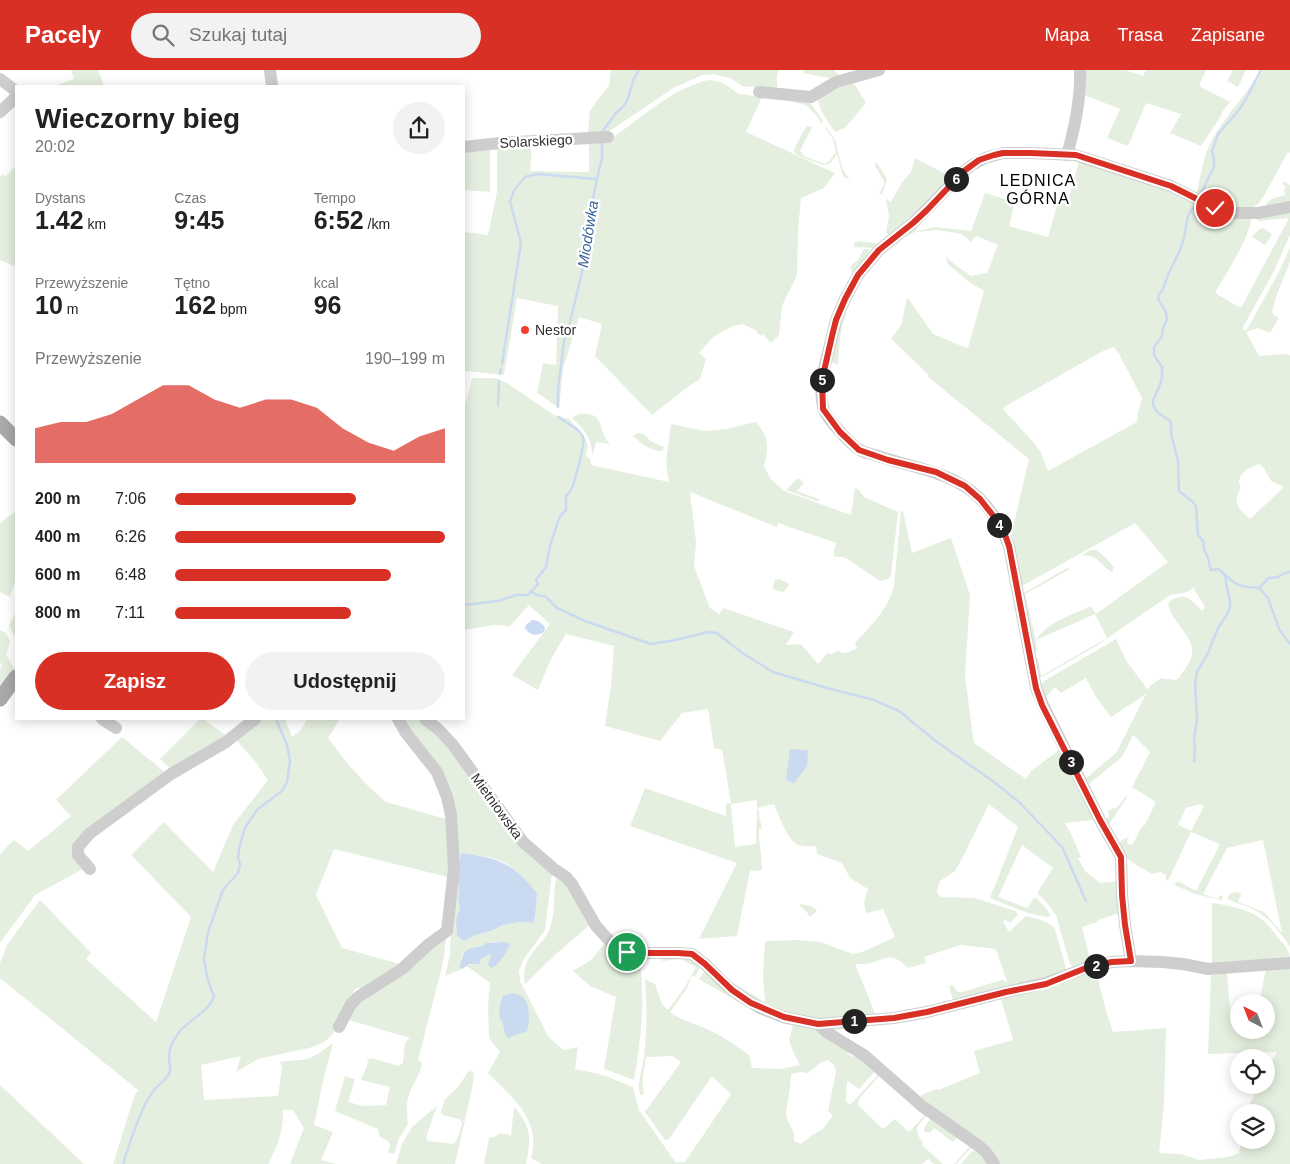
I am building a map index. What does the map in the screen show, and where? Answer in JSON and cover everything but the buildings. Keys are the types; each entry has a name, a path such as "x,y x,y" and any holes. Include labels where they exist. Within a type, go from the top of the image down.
{"main road":[{"path":"0,423 15,438"},
{"path":"0,699 15,678"}],"street":[{"path":"270,70 272,85"},
{"path":"759,92 811,97 844,79 880,70"},
{"path":"1067,155 1074,128 1080,86 1080,70"},
{"path":"0,79 15,90"},
{"path":"0,112 15,98"},
{"name":"Solarskiego","path":"465,148 500,143 608,137"},
{"path":"1131,961 1122,895 1121,857 1100,820 1042,705 1036,688 1009,546 1004,532 980,499 965,486 936,472 888,460 859,450 840,432 823,409 822,380 836,320 858,275 879,250 913,223 958,176 979,160 1003,153 1076,155 1171,186 1215,208 1236,214 1258,213 1290,207"},
{"path":"104,720 116,728"},
{"path":"90,869 78,855 78,847 89,834 167,777 226,742 254,720"},
{"path":"339,1027 351,1004 358,997 402,969 429,944 447,931 454,868 451,815 447,797 437,772 406,733 399,720"},
{"name":"Mietniowska","path":"427,720 453,745 523,842 572,884 596,926 616,948 635,953 692,954 732,990 751,1003 784,1017 818,1024"},
{"path":"818,1024 894,1018 927,1012 1046,984 1091,966 1112,962 1131,961 1183,964 1208,969 1290,963"},
{"path":"818,1024 828,1033 864,1055 922,1106 986,1152 994,1164"}],"green space":[{"path":"71,70 98,70 104,85 57,85 74,79"},
{"path":"611,70 779,70 777,89 742,86 730,78 713,74 703,75 675,87 608,132 588,134 590,111 609,86"},
{"path":"804,70 834,70 840,76 834,79 803,73"},
{"path":"1084,70 1125,70 1143,76 1146,70 1206,70 1199,86 1230,102 1201,146 1170,133 1181,114 1146,103 1128,146 1107,138 1120,109 1084,95"},
{"path":"1233,70 1246,70 1238,87 1227,81"},
{"path":"1262,70 1290,70 1290,153 1288,152 1259,203 1252,208 1221,206 1196,195 1205,158 1217,131 1254,81 1257,82"},
{"path":"711,80 723,83 739,94 762,97 746,132 835,173 824,188 801,198 797,276 782,306 779,335 771,343 763,334 761,336 755,330 743,324 733,326 713,337 699,353 706,359 700,379 652,415 595,356 602,324 579,317 563,369 559,408 537,393 543,363 556,365 558,306 517,298 504,375 465,371 465,232 488,235 497,192 497,149 532,144 530,171 589,172 589,141 611,139 661,102 679,91 703,81"},
{"path":"850,82 855,85 866,103 845,128 835,132 822,111 818,98"},
{"path":"789,101 809,101 823,121 822,124 806,105"},
{"path":"807,126 812,127 800,151 804,156 825,164 831,159 836,152 833,139 826,127 835,140 845,172 852,181 843,176 837,154 833,160 825,165 823,165 799,156 794,152"},
{"path":"490,150 490,192 465,190 465,153"},
{"path":"915,158 951,177 925,208 888,235 886,232 889,216 886,201 887,199 891,202 903,181 911,172"},
{"path":"876,161 887,179 882,195 879,193 884,181 875,166"},
{"path":"1079,161 1251,217 1247,234 1215,293 1241,308 1289,218 1258,221 1257,218 1290,210 1290,235 1274,271 1242,329 1246,331 1280,270 1290,247 1290,262 1272,312 1279,318 1270,333 1258,328 1246,332 1259,356 1290,355 1290,947 1277,928 1266,918 1246,906 1227,899 1232,893 1240,893 1238,902 1264,912 1282,933 1263,840 1227,848 1203,894 1218,899 1220,895 1223,897 1221,900 1195,894 1174,885 1178,881 1196,891 1220,844 1191,832 1168,881 1166,880 1166,875 1160,872 1152,874 1132,862 1124,854 1119,843 1129,837 1127,840 1128,844 1133,844 1156,802 1132,787 1150,752 1133,735 1122,757 1089,784 1075,764 1078,759 1077,763 1086,778 1116,753 1146,694 1111,717 1096,697 1086,678 1061,693 1055,687 1046,697 1040,685 1116,639 1127,662 1148,690 1150,686 1161,678 1175,680 1179,678 1189,663 1192,648 1190,641 1173,616 1168,603 1178,597 1183,597 1190,600 1202,611 1205,607 1193,587 1186,592 1170,595 1096,646 1040,677 1035,660 1038,658 1041,676 1107,638 1095,614 1036,640 1047,628 1091,606 1096,614 1168,562 1135,523 1022,586 1011,536 1029,459 928,377 929,375 891,339 901,325 908,298 933,334 968,348 984,291 969,282 948,264 946,256 971,276 987,273 998,245 976,236 971,242 962,234 937,230 917,232 936,227 971,231 985,193 1015,202 1009,226 1048,237 1058,202 1067,204","holes":["1114,347 1142,398 1137,422 1048,471 1041,453 1003,409 1004,407 1103,351","1259,464 1264,468 1271,481 1284,487 1250,519 1238,507 1237,501 1240,489 1239,481 1241,475 1246,470","1200,804 1204,806 1191,831 1178,825 1186,808"]},
{"path":"15,166 15,267 0,260 0,177 3,174 6,176"},
{"path":"1283,181 1290,185 1290,204 1265,206 1271,200 1285,195 1284,190 1286,187 1283,185"},
{"path":"915,228 917,231 900,239"},
{"path":"1263,228 1272,234 1265,245 1252,237 1258,230"},
{"path":"855,242 880,244 853,273 851,265 858,260 864,249 869,249 868,254 873,248 853,247"},
{"path":"846,312 840,337 838,365 831,362 827,384 827,399 831,400 825,401 825,394 835,337"},
{"path":"472,378 495,378 507,383 554,415 569,419 584,436 588,445 586,455 591,460 591,465 669,482 666,463 671,424 705,431 726,429 756,422 767,442 764,466 770,478 784,491 851,515 855,488 864,497 898,512 891,575 888,579 880,581 846,558 834,557 836,543 778,523 777,527 690,492 696,542 694,566 710,608 719,614 723,608 794,632 786,645 801,644 818,664 829,651 829,654 839,651 846,653 857,648 855,643 878,617 888,602 894,586 901,511 903,511 912,553 951,538 970,595 965,677 974,743 1026,779 1031,771 1059,750 1097,818 1065,823 1081,857 1078,858 1085,871 1100,883 1119,881 1123,912 1082,927 1091,964 1072,967 1056,915 1037,893 1053,868 1022,845 998,897 1027,908 1035,897 1047,909 1051,917 1028,913 990,898 1018,827 989,804 955,871 940,881 937,891 938,895 942,897 975,898 1015,911 1018,915 1010,923 1005,920 1003,922 1009,932 1026,916 1049,924 1055,929 1066,968 1063,975 953,1001 949,986 953,985 958,992 962,992 1002,980 1007,982 996,949 960,945 924,957 926,963 908,968 894,958 868,964 855,964 876,1016 818,1022 849,1050 848,1054 853,1057 858,1053 876,1070 859,1089 847,1081 846,1101 850,1105 878,1075 859,1099 858,1105 883,1129 895,1119 909,1132 926,1114 918,1128 918,1135 923,1143 922,1145 943,1164 934,1164 928,1159 922,1164 542,1164 531,1158 533,1144 529,1121 515,1100 488,1073 500,1052 489,1038 488,1006 490,983 467,966 479,963 481,959 490,954 502,959 509,944 486,943 482,946 470,948 463,952 459,967 462,969 445,976 450,955 454,815 403,720 419,720 425,724 452,753 512,838 533,859 552,873 545,930 524,959 519,971 520,981 548,1036 563,1050 578,1047 575,1069 603,1075 633,1087 639,1110 676,1162 685,1162 731,1094 712,1076 669,1139 665,1140 645,1112 681,1062 673,1056 646,1057 643,1080 644,1094 640,1095 639,1081 644,1057 646,1028 645,979 655,984 662,1004 668,1010 685,987 696,967 681,959 662,961 663,955 684,955 700,967 695,977 692,976 687,988 670,1012 738,1047 749,1055 752,1068 781,1069 800,1065 789,1040 795,1018 764,1006 730,981 765,1002 763,975 765,941 797,940 820,942 853,954 865,951 895,937 883,909 866,913 864,902 868,889 850,878 842,863 817,854 816,846 803,846 795,843 784,827 774,804 757,808 757,800 731,804 735,847 756,844 757,809 759,809 762,828 758,830 762,870 750,871 737,936 699,939 737,863 630,826 645,788 726,816 726,804 731,803 722,750 714,748 708,709 682,713 660,741 605,726 614,646 566,634 551,659 538,690 512,675 550,624 529,605 510,626 495,625 465,630 465,405","holes":["461,853 501,861 511,867 537,893 534,923 519,922 503,925 491,931 475,935 467,940 456,919 460,907 457,873","828,1060 834,1065 836,1072 828,1111 833,1115 823,1129 801,1144 794,1141 794,1133 787,1119 786,1112 791,1074 808,1073 820,1063"]},
{"path":"579,414 594,415 610,444 596,442 593,455 587,435 572,418"},
{"path":"637,433 643,434 652,442 664,447 662,451 643,444 633,436"},
{"path":"798,478 804,483 797,491 819,499 819,502 786,490"},
{"path":"15,512 15,582 10,597 0,592 0,523"},
{"path":"1091,550 1097,550 1107,559 1114,567 1112,572 1095,558 1084,556 1083,554"},
{"path":"1067,568 1070,569 1025,594 1037,651 1034,651 1022,594"},
{"path":"779,579 789,584 786,590 782,592 772,589 775,580"},
{"path":"15,613 15,637 9,626"},
{"path":"0,630 6,633 10,642 6,655 14,668 0,686 0,668 2,665 0,664"},
{"path":"199,720 204,720 228,737 172,770 160,759"},
{"path":"258,720 285,720 292,737 301,730 306,720 339,720 328,738 369,787 386,802 446,819 452,878 334,849 316,895 342,948 400,964 365,988 354,990 332,1035 323,1043 309,1048 258,1059 236,1072 241,1056 201,1065 204,1100 278,1096 282,1068 280,1062 308,1059 333,1043 314,1125 333,1132 321,1160 336,1164 290,1164 304,1128 293,1110 283,1110 279,1138 268,1164 113,1164 134,1097 138,1090 0,978 0,963 7,945 40,900 91,953 86,959 156,1022 191,917 131,855 164,822 213,872 233,825 268,780 255,761 235,739"},
{"path":"122,737 167,774 75,844 85,868 35,895 0,943 0,854 14,840 28,851 71,816 56,800"},
{"path":"1126,796 1108,826 1106,819 1109,816 1108,811 1113,808 1115,810"},
{"path":"557,876 560,876 591,924 525,984 525,967 528,960 546,935 552,922"},
{"path":"1212,903 1243,910 1263,920 1285,945 1290,959 1209,964 1212,963"},
{"path":"801,904 808,905 817,911 810,917 800,906"},
{"path":"446,939 443,963 418,1060 422,1063 421,1068 408,1098 408,1124 399,1138 394,1154 388,1152 390,1145 388,1141 380,1137 378,1129 335,1111 345,1076 355,1079 348,1102 363,1106 386,1105 390,1087 361,1080 368,1063 367,1060 371,1058 399,1066 403,1063 405,1042 410,1038 345,1019 352,1006"},
{"path":"607,943 639,958 642,988 642,1019 634,1080 604,1069 616,997 590,986 573,971 591,960"},
{"path":"1290,966 1290,1164 996,1164 824,1027 909,1019 908,1022 835,1030 921,1097 921,1095 980,1073 974,1051 1013,1040 1001,999 1089,972 1092,980 1098,980 1113,1032 1166,1028 1164,1106 1159,1153 1181,1154 1199,1160 1228,1157 1239,1153 1240,1149 1275,1149 1275,1104 1250,1104 1255,1094 1275,1094 1275,1056 1277,1052 1275,1052 1275,1049 1230,1049 1230,1053 1208,1054 1211,975 1227,972 1230,1039 1275,1039 1275,994 1261,994 1266,969"},
{"path":"705,970 789,1021 787,1025 755,1012 699,979"},
{"path":"468,1072 474,1073 472,1089 455,1164 396,1164 402,1144 412,1127 437,1106 426,1137 428,1141 454,1144 459,1135 462,1122 459,1119 442,1115 441,1111 445,1099 458,1087"},
{"path":"0,1085 84,1164 0,1164"},
{"path":"514,1107 524,1121 529,1134 526,1164 484,1164 489,1138 495,1137 498,1134 511,1136"},
{"path":"933,1117 970,1144 959,1136 953,1142 934,1128 930,1133 925,1132 924,1128"},
{"path":"971,1146 956,1164 954,1164"},
{"path":"978,1149 991,1164 961,1164 971,1152"}],"water":[{"path":"532,620 538,621 545,627 544,632 534,634 527,631 526,625"},
{"path":"790,749 808,750 807,766 794,783 786,780"},
{"path":"461,853 495,860 512,868 520,875 537,893 534,923 519,922 503,925 491,931 475,935 467,940 462,940 457,935 456,919 460,907 457,873"},
{"path":"505,942 510,944 507,951 500,961 491,968 488,964 490,954 481,959 479,964 470,964 462,969 459,967 464,952 470,948 482,946 486,943"},
{"path":"512,993 524,998 528,1007 529,1022 527,1031 508,1038 499,1016 503,996"}],"waterway":[{"name":"Miodówka","path":"602,132 616,113 624,106 634,78 639,70"},
{"path":"1201,194 1214,167 1212,151 1218,134 1239,110 1261,70"},
{"name":"Miodówka","path":"558,407 558,388 564,342 583,268 580,264 585,253 585,235 602,159 602,140"},
{"path":"502,364 521,243 510,201 515,189 525,177 537,174 597,179"},
{"path":"1195,206 1188,216 1183,242 1158,299 1166,312 1167,320 1162,336 1154,347 1154,355 1162,367 1162,377 1153,404 1158,413 1170,421 1171,434 1178,460 1179,491 1196,506 1198,535 1204,542 1204,549 1209,559 1211,570 1219,569 1232,581 1241,586 1259,588 1268,598 1279,629 1290,644"},
{"path":"500,374 501,369"},
{"path":"498,406 499,381"},
{"name":"Miodówka","path":"465,605 498,601 516,595 528,595 538,584 536,580 546,567 558,521 566,510 566,496 573,486 584,440 575,428 559,417"},
{"path":"1259,588 1269,578 1278,577 1290,572"},
{"path":"1194,762 1194,740 1197,719 1195,686 1197,672 1230,608 1225,576"},
{"path":"530,591 539,596 545,596 557,608 585,621 651,644 708,632 717,633 741,652 773,672 874,700 899,711 937,742 994,782 1020,803 1062,847 1086,901"},
{"name":"Miodówka","path":"123,1164 144,1107 152,1092 169,1075 169,1054 174,1040 186,1025 207,1008 214,997 207,977 204,959 208,932 223,890 238,873 240,844 245,828 257,810 283,790 287,782 290,761 287,745 276,720"}],"place":[{"name":"Nestor","path":"525,330"}],"district":[{"name":"LEDNICA GÓRNA","path":"1038,189"}],"route":[{"path":"627,952 692,954 732,990 751,1003 784,1017 818,1024 894,1018 927,1012 1046,984 1091,966 1131,961 1122,895 1121,857 1100,820 1042,705 1036,688 1009,546 1004,532 980,499 965,486 936,472 888,460 859,450 840,432 823,409 822,380 836,320 858,275 879,250 913,223 958,176 979,160 1003,153 1076,155 1171,186 1215,208"}]}
